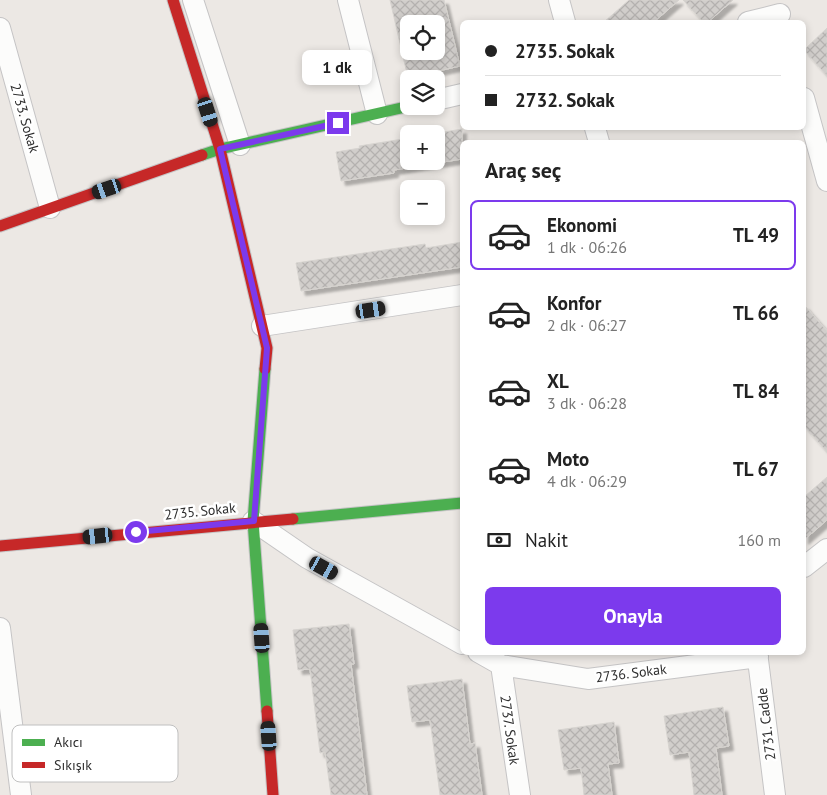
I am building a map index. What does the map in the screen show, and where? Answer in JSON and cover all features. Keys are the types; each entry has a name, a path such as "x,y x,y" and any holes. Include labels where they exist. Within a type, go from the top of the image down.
{"street":[{"path":"173,0 220,149 267,348 254,521 273,795"},
{"path":"193,0 240,145"},
{"path":"348,0 376,114"},
{"path":"559,0 564,20"},
{"path":"754,20 779,12"},
{"name":"2733. Sokak","path":"0,28 50,208"},
{"path":"445,98 460,94"},
{"path":"806,105 827,180"},
{"path":"0,226 220,149 400,108"},
{"path":"262,326 460,295"},
{"name":"2735. Sokak","path":"0,546 460,503"},
{"path":"254,521 306,558 460,643"},
{"path":"806,565 827,549"},
{"path":"0,628 12,725"},
{"name":"2736. Sokak","path":"483,655 501,665 588,679 758,655"},
{"name":"2731. Cadde","path":"758,655 775,795"},
{"name":"2737. Sokak","path":"501,665 520,795"},
{"path":"19,782 21,795"}],"building":[{"path":"390,0 444,0 460,66 443,70 406,70 404,60 445,60 445,15 400,15 400,43"},
{"path":"629,0 679,0 656,20 606,20"},
{"path":"683,0 733,0 710,20 701,20"},
{"path":"827,28 827,76 806,52 806,48"},
{"path":"462,130 460,159 445,162 445,132"},
{"path":"400,139 400,169 394,170 394,173 341,181 336,152 360,148 359,146"},
{"path":"460,242 460,267 301,291 296,263 425,244 426,248"},
{"path":"806,307 827,331 827,452 806,428"},
{"path":"827,477 827,520 806,538 806,495"},
{"path":"349,624 354,664 351,664 367,795 331,795 325,752 320,753 310,669 298,670 293,630"},
{"path":"462,679 470,744 475,743 482,795 440,795 430,720 412,722 407,686"},
{"path":"723,707 729,746 716,748 722,795 694,795 689,752 670,755 664,716"},
{"path":"614,722 619,763 608,764 612,795 584,795 581,768 564,770 558,730"}],"traffic: fast":[{"path":"202,155 220,149 400,108"},
{"path":"265,369 253,521 267,711"},
{"path":"293,519 460,503"}],"traffic: jam":[{"path":"173,0 220,149 267,348 265,369"},
{"path":"0,226 202,155"},
{"path":"0,546 293,519"},
{"path":"267,711 273,795"}],"route":[{"path":"136,532 254,521 267,348 220,149 338,123"}]}
